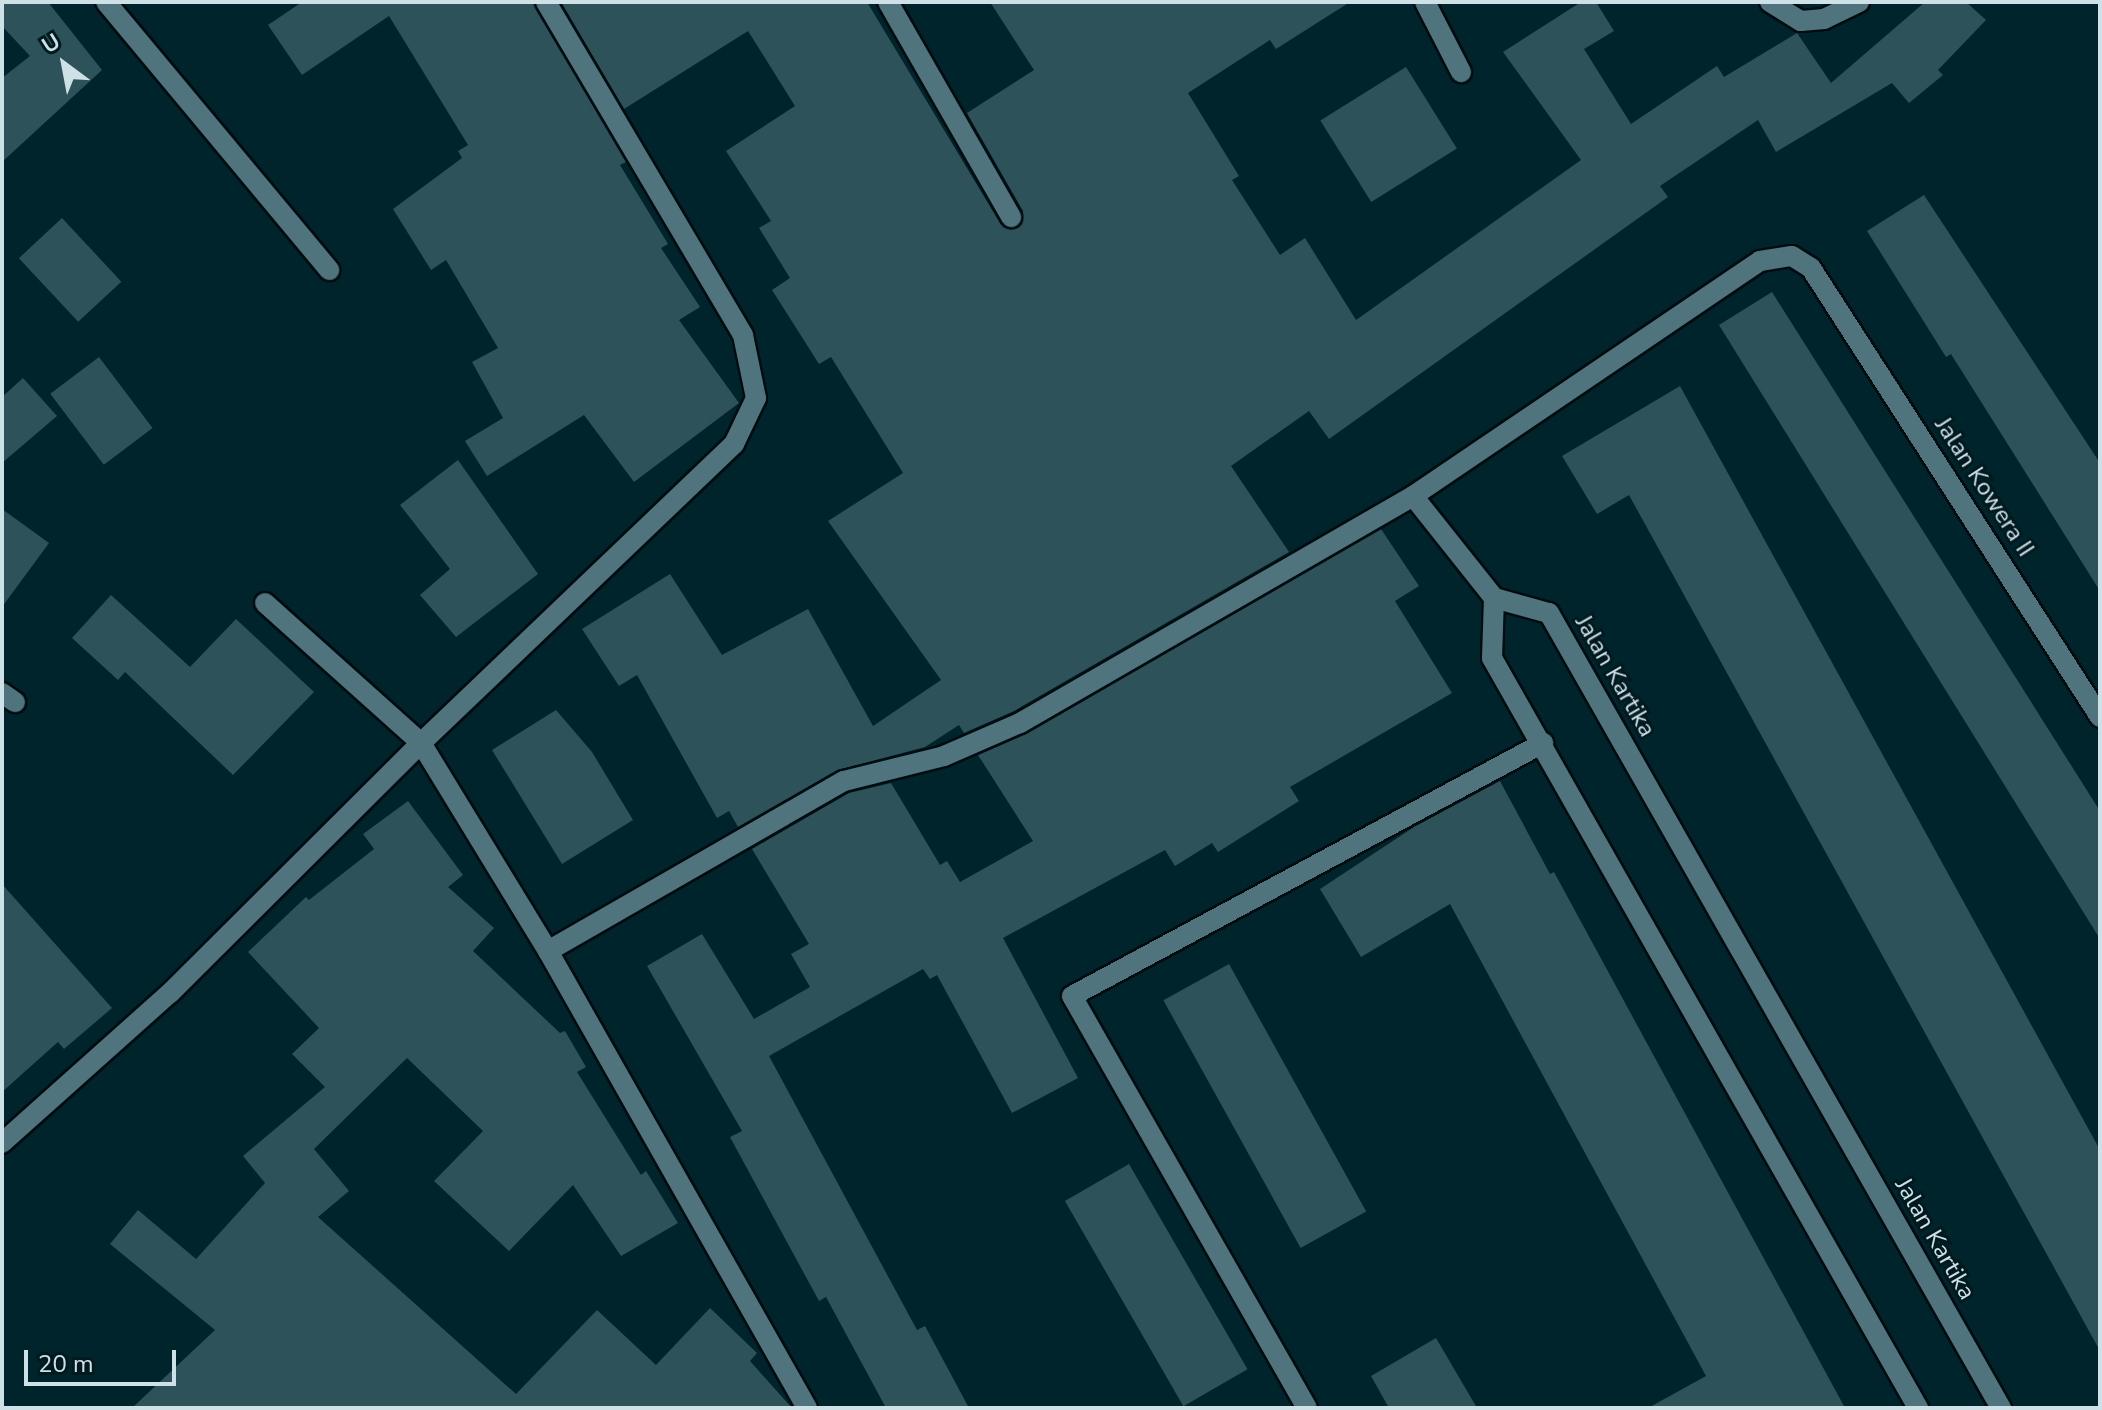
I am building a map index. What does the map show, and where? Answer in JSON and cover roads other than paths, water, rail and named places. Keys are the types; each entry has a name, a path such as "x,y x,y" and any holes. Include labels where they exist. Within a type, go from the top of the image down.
{"street":[{"path":"106,2 329,270"},
{"path":"2,1143 170,993 421,743 734,444 756,398 743,335 546,2"},
{"path":"888,2 1011,217"},
{"path":"1425,2 1461,72"},
{"path":"1770,2 1801,21 1824,19 1859,2"},
{"name":"Jalan Kowera II","path":"1413,496 1760,261 1792,256 1811,268 1824,285 2100,717"},
{"path":"548,951 844,781 944,756 1020,723 1413,496 1494,598 1492,658 1918,1408"},
{"name":"Jalan Kartika","path":"1494,598 1549,613 2001,1408"},
{"path":"265,603 421,743 548,951 807,1408"},
{"path":"1307,1408 1072,996 1543,743"}]}
